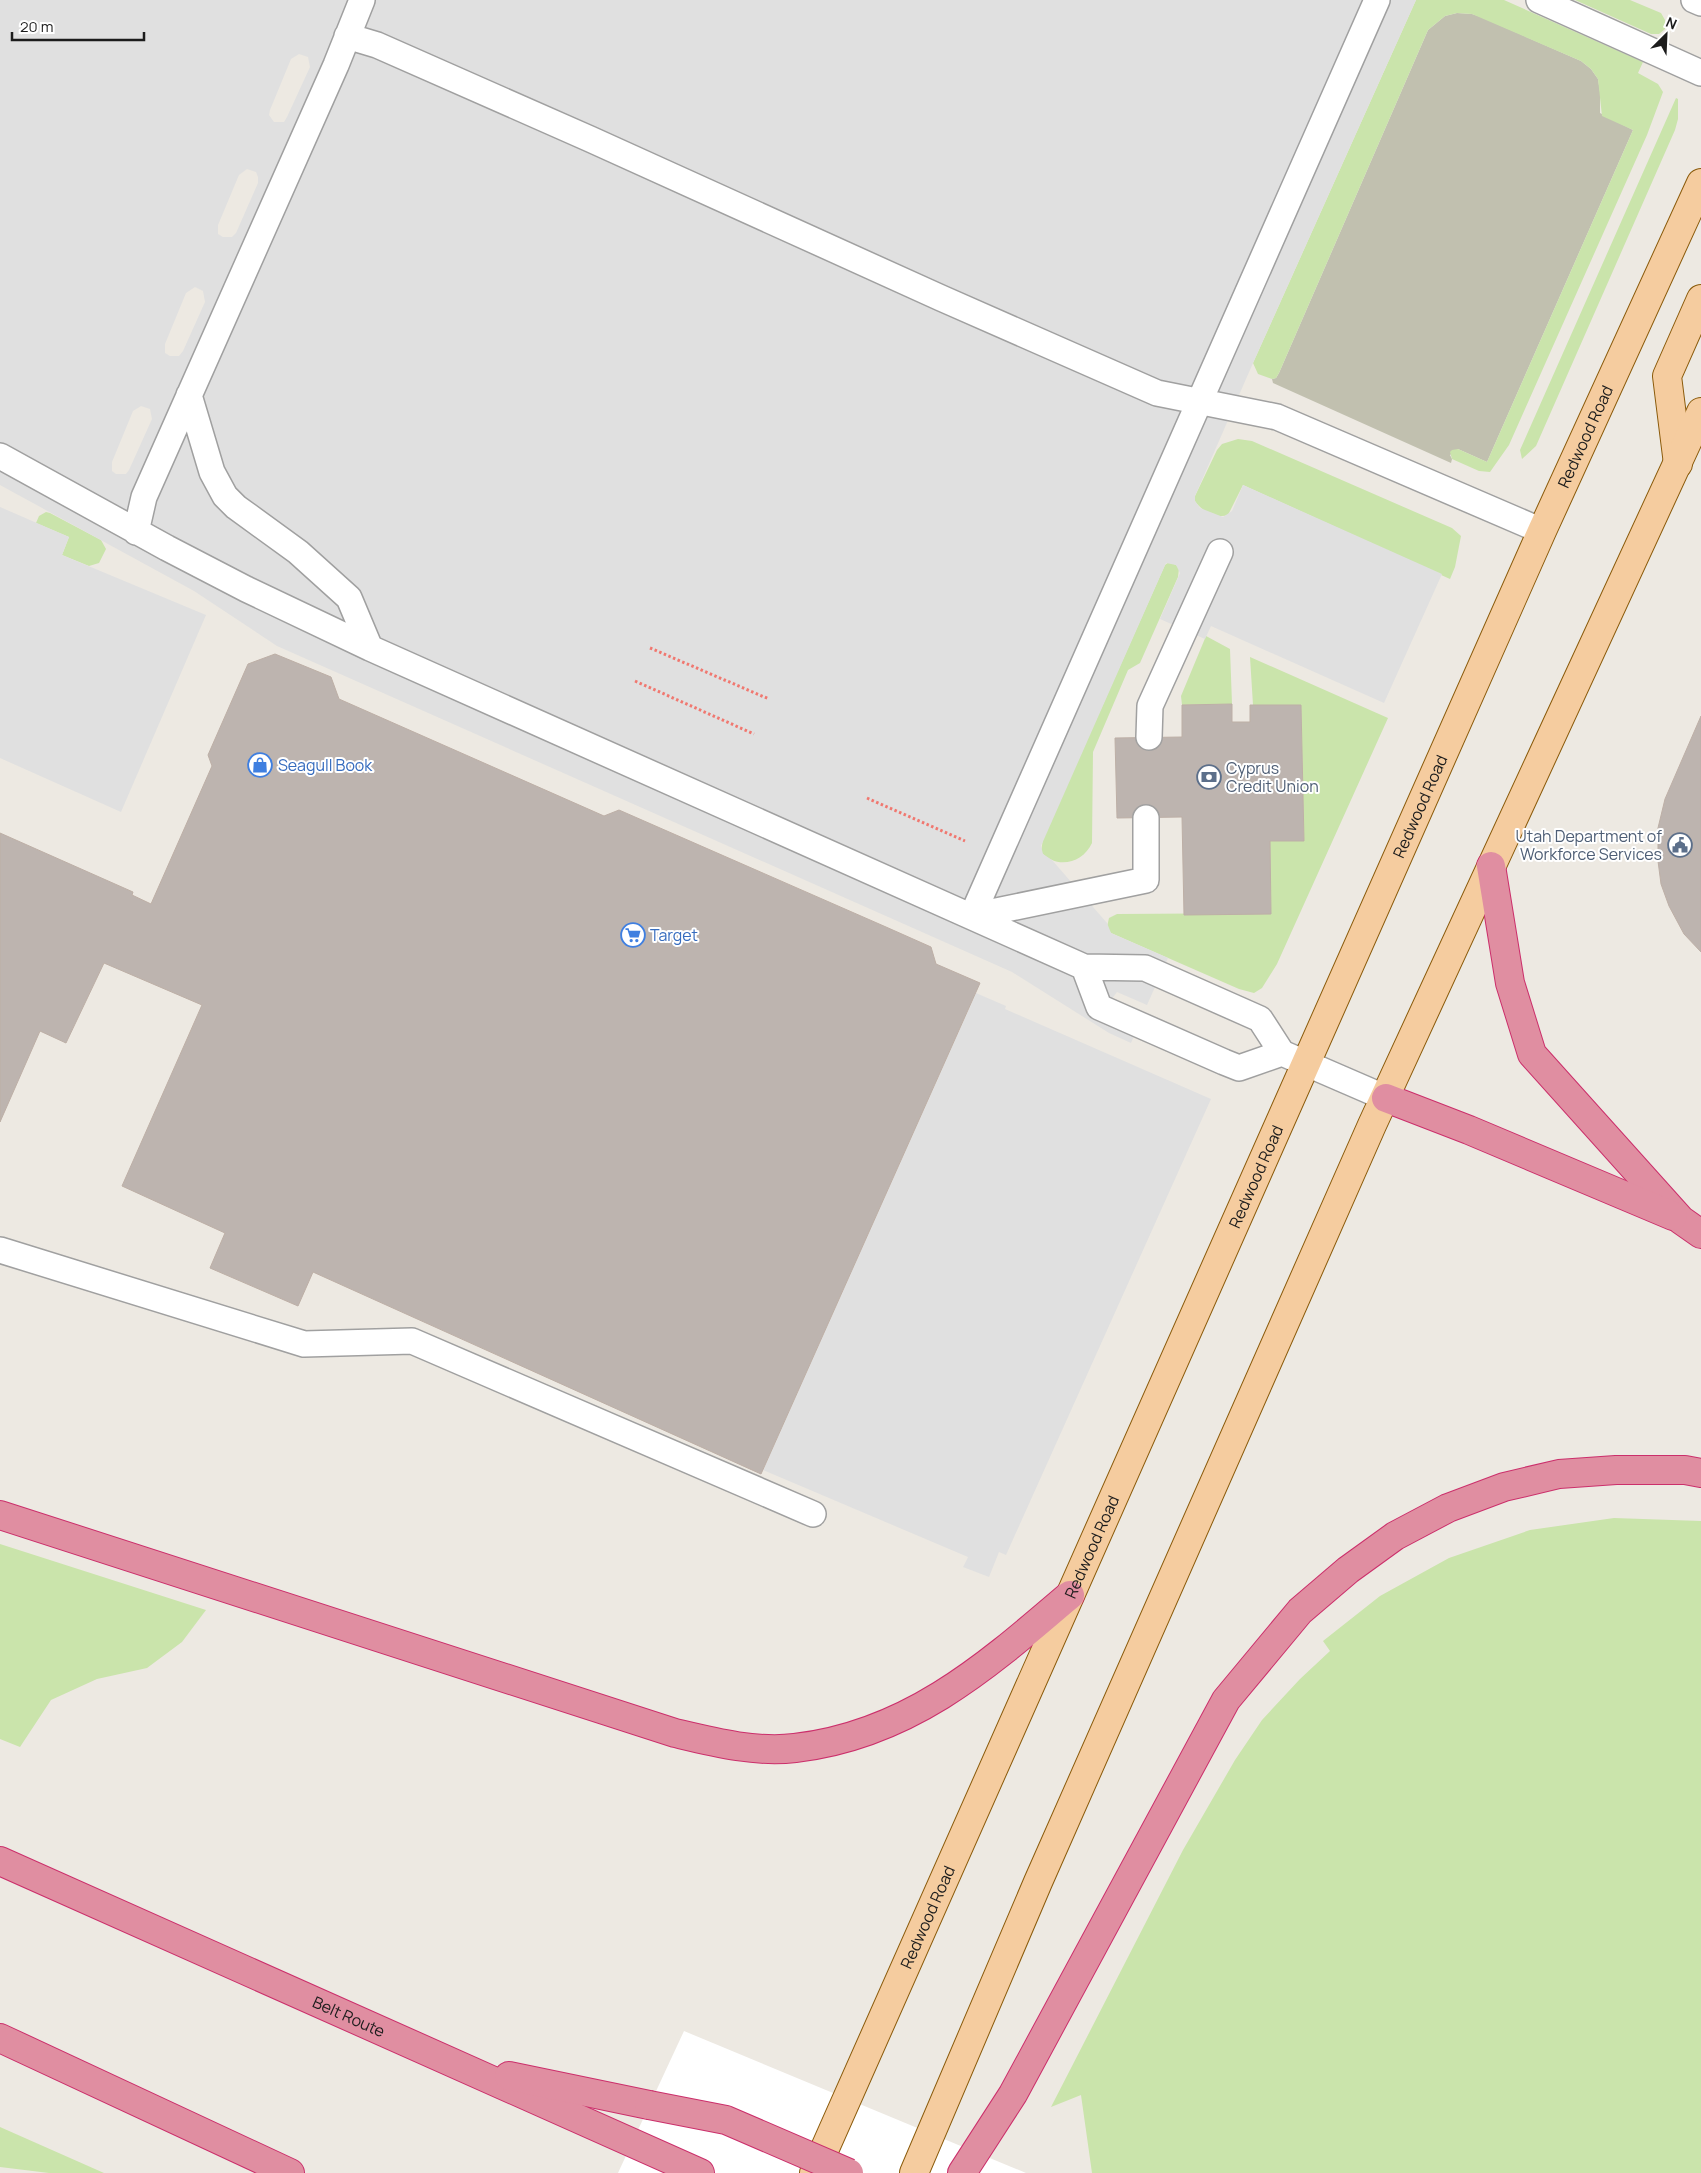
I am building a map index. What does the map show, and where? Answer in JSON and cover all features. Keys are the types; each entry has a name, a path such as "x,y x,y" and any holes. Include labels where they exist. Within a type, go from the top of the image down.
{"highway":[{"path":"1491,866 1510,983 1532,1054 1691,1227"},
{"path":"1386,1098 1469,1130 1691,1227"},
{"path":"962,2173 1012,2094 1226,1700 1300,1612 1348,1570 1395,1536 1448,1508 1504,1487 1559,1474 1616,1470 1685,1470 1701,1473"},
{"path":"0,1515 675,1733 712,1742 758,1748 794,1748 833,1741 870,1731 906,1716 945,1694 992,1661 1070,1595"},
{"name":"Belt Route","path":"0,1861 700,2173"},
{"path":"0,2038 290,2173"},
{"path":"461,2066 726,2120 849,2173"}],"main road":[{"name":"Redwood Road","path":"814,2173 1542,531 1701,182"},
{"path":"1678,464 1667,376 1701,299"},
{"path":"914,2173 1042,1873 1372,1125 1701,412"}],"lane":[{"path":"136,532 144,497 336,65 362,0"},
{"path":"972,916 1377,0"},
{"path":"1539,0 1701,73"},
{"path":"1694,0 1701,3"},
{"path":"347,36 377,45 1157,393 1277,417 1542,531"},
{"path":"188,395 212,472 225,496 236,507 298,552 349,598 370,648"},
{"path":"0,456 136,532 246,589 370,648 1084,967 1145,968 1260,1019 1282,1053 1386,1098"},
{"path":"1149,737 1150,706 1220,552"},
{"path":"972,916 1146,880 1146,818"},
{"path":"1084,967 1099,1007 1188,1046 1239,1068 1282,1053"},
{"path":"0,1250 304,1344 412,1341 812,1514"}],"path":[{"path":"650,648 769,699"},
{"path":"635,681 754,734"},
{"path":"867,798 998,856"}],"shaded area":[{"path":"0,0 1416,0 1253,363 1195,496 1195,501 1200,508 1223,517 1232,511 1243,485 1442,574 1384,703 1211,626 1205,639 1160,619 1180,573 1176,565 1166,563 1041,846 1043,854 1052,860 1107,923 1111,933 1168,958 1147,1005 1117,992 1111,1000 1142,1017 1131,1043 1109,1033 1012,972 277,646 194,591 0,485","holes":["299,54 308,57 310,67 284,122 274,122 269,115 270,110 291,59","247,169 256,172 258,183 236,233 232,237 223,237 218,234 218,225 239,175","195,287 203,291 205,302 183,351 179,356 170,356 165,353 165,344 186,293","141,406 150,409 152,419 129,470 126,474 116,474 112,471 112,462 133,411"]},
{"path":"1457,13 1481,17 1581,61 1591,69 1598,79 1600,113 1633,130 1487,462 1458,449 1450,455 1451,463 1273,383 1272,379 1276,378 1279,373 1428,30 1445,16"},
{"path":"0,507 69,537 62,555 206,615 121,812 0,758"},
{"path":"976,993 1006,1006 1005,1009 1211,1099 1006,1555 999,1552 989,1577 963,1567 968,1557 763,1470"}],"green space":[{"path":"1416,0 1504,0 1643,62 1638,73 1658,84 1663,92 1647,135 1509,445 1490,472 1479,471 1452,459 1450,452 1458,449 1487,462 1633,130 1602,116 1598,79 1591,69 1581,61 1472,14 1457,13 1445,16 1428,30 1279,373 1276,378 1272,379 1258,374 1253,363"},
{"path":"1575,0 1630,0 1661,13 1665,20 1665,29 1659,34 1651,34"},
{"path":"1676,98 1678,99 1678,119 1675,130 1536,446 1522,459 1520,450"},
{"path":"1238,439 1252,441 1452,528 1461,536 1455,567 1450,579 1243,485 1228,515 1219,516 1205,511 1195,501 1195,496 1217,450 1222,444"},
{"path":"46,512 101,540 106,549 99,563 89,566 62,555 69,537 36,523 39,516"},
{"path":"1169,562 1179,568 1178,577 1140,663 1128,670 1093,752 1092,843 1088,850 1076,859 1069,862 1054,861 1047,858 1041,852 1043,839 1165,565"},
{"path":"1206,636 1230,649 1232,704 1182,705 1181,696"},
{"path":"1250,657 1388,718 1277,964 1262,988 1254,993 1239,989 1111,933 1107,927 1109,918 1117,914 1271,913 1270,841 1304,840 1301,705 1253,705"},
{"path":"1614,1518 1701,1521 1701,2173 1092,2173 1081,2095 1051,2107 1183,1850 1235,1760 1262,1720 1300,1679 1330,1651 1323,1641 1380,1596 1449,1558 1530,1530"},
{"path":"0,1544 206,1610 182,1642 147,1668 97,1679 51,1700 20,1747 0,1739"},
{"path":"0,2127 104,2173 49,2173 0,2167"}],"pier":[{"path":"684,2031 1026,2173 618,2173"}],"building":[{"path":"275,654 331,677 339,699 604,816 619,810 886,927 931,947 936,964 980,983 761,1474 313,1272 298,1306 210,1268 225,1233 122,1186 202,1005 104,963 66,1043 40,1031 0,1122 0,833 133,892 132,895 151,904 212,766 208,755 248,664"},
{"name":"Cyprus Credit Union","path":"1232,704 1232,722 1250,722 1250,705 1301,705 1304,841 1270,841 1271,914 1184,915 1182,817 1117,818 1115,738 1182,737 1182,705"},
{"name":"Utah Department of Workforce Services","path":"1701,716 1701,952 1684,934 1669,906 1661,884 1658,861 1658,828 1665,799"}],"place":[{"name":"Seagull Book","path":"260,765"},
{"name":"Cyprus Credit Union","path":"1209,777"},
{"name":"Utah Department of Workforce Services","path":"1680,845"},
{"name":"Target","path":"633,935"}]}
